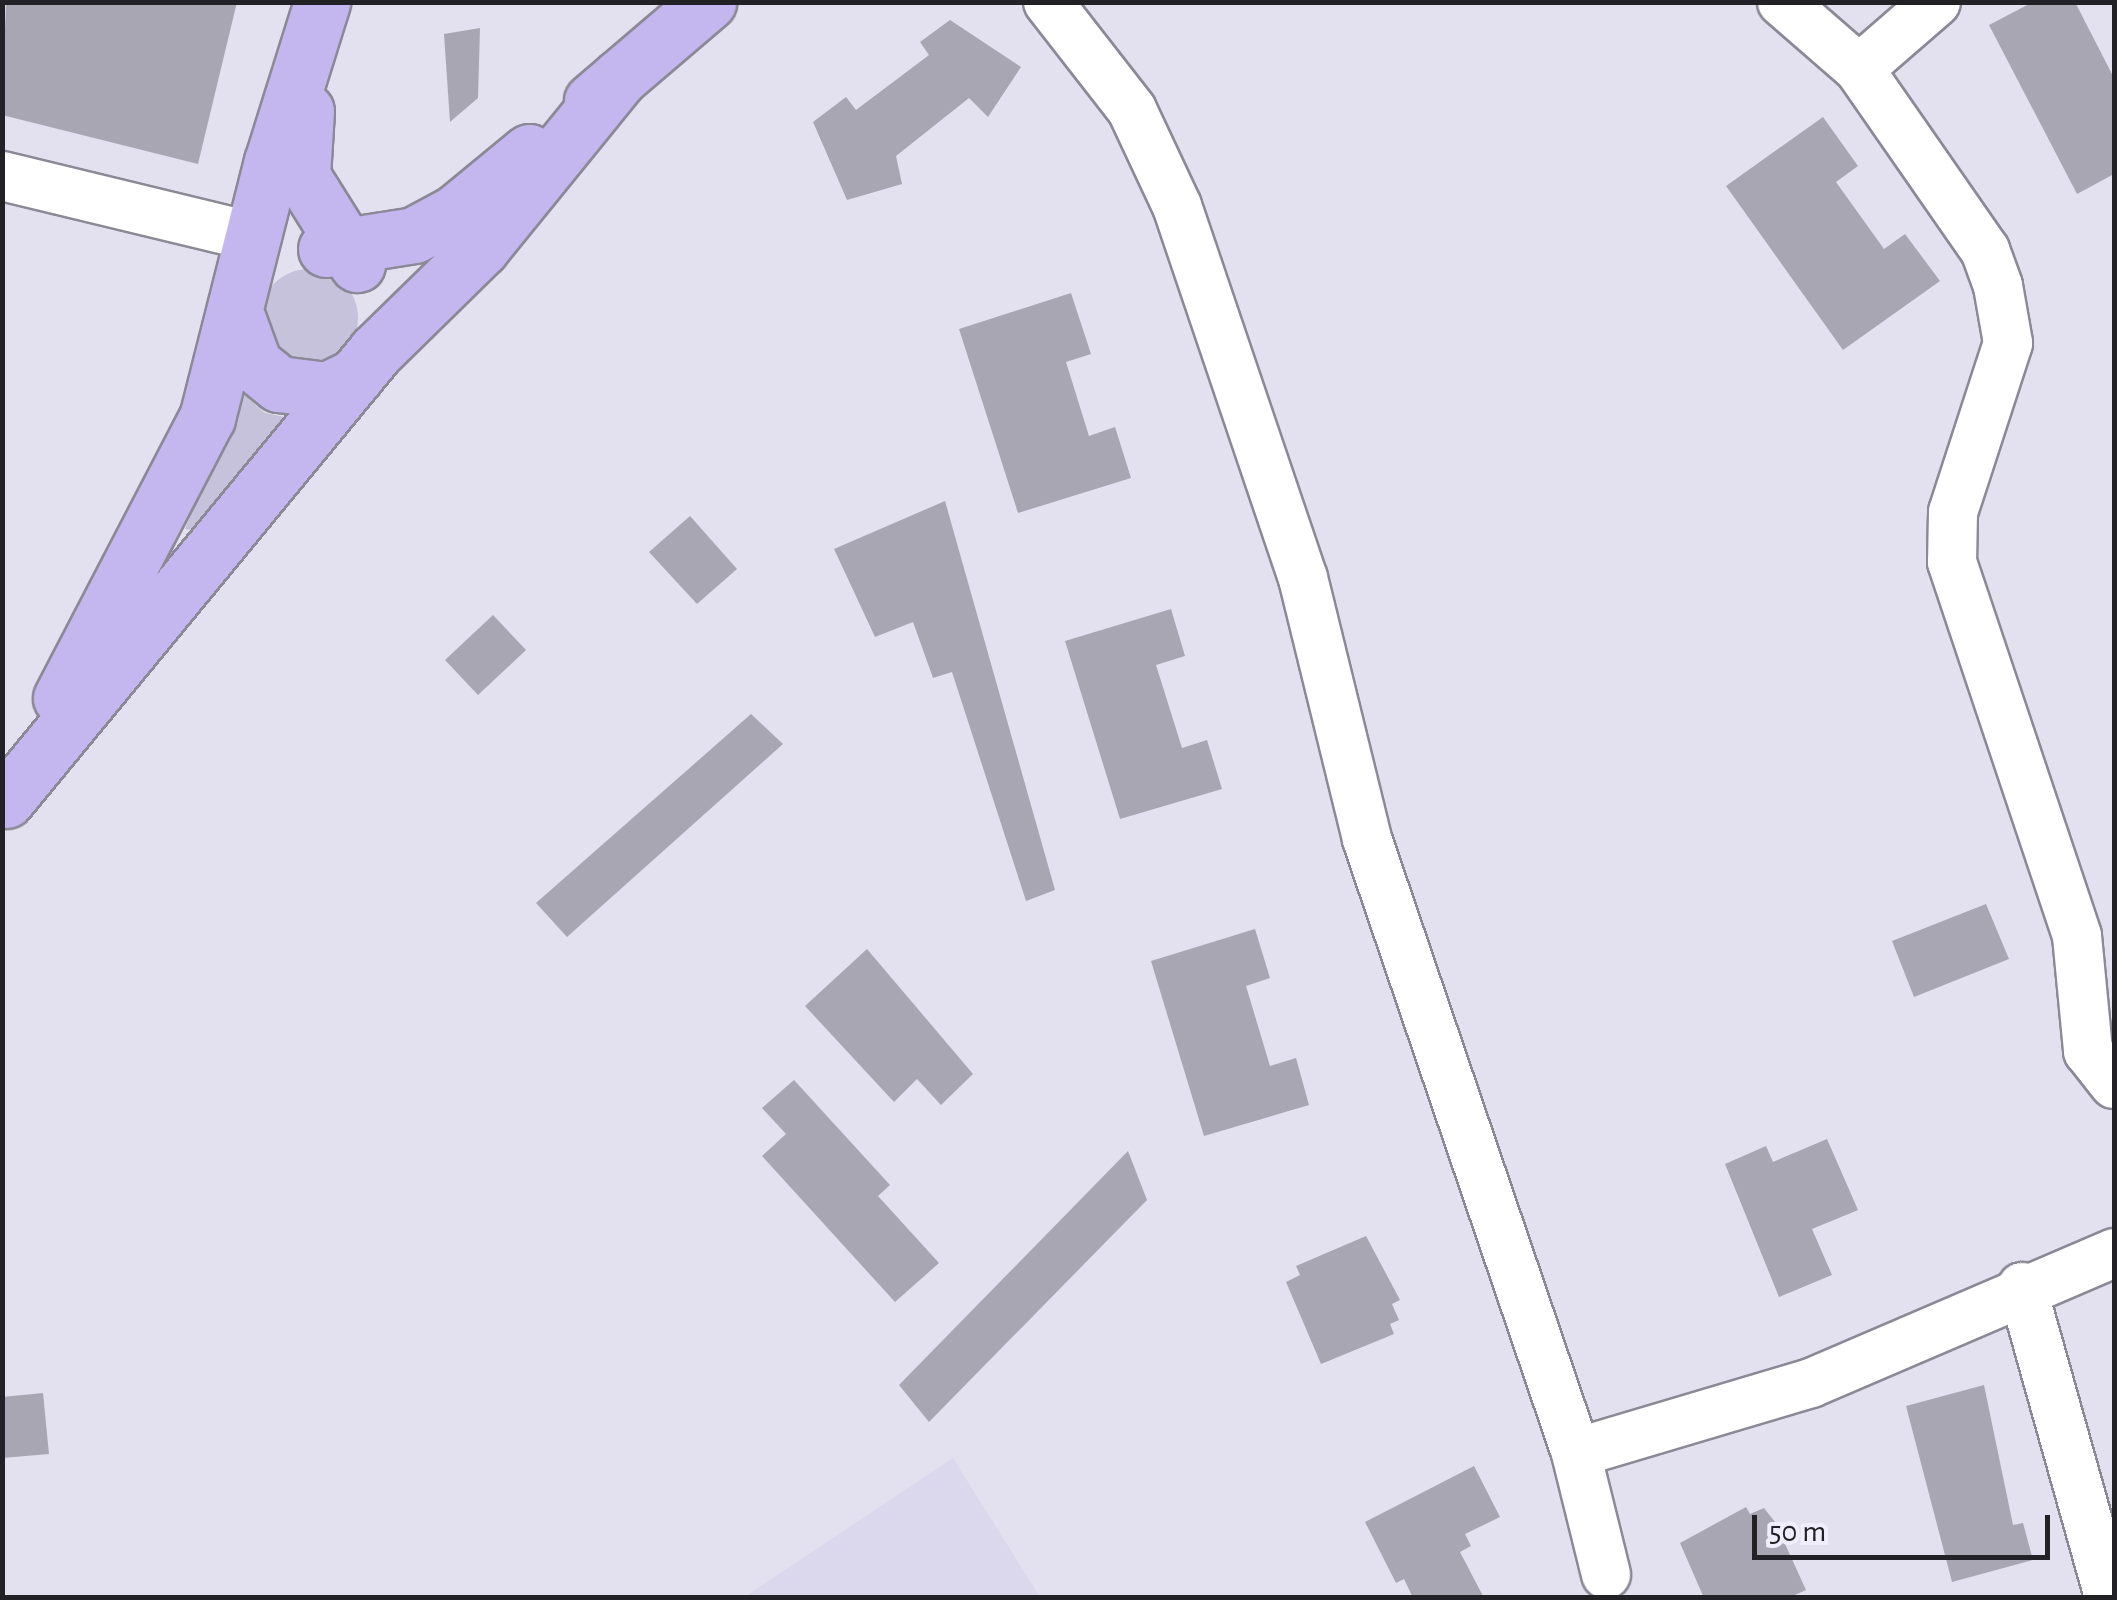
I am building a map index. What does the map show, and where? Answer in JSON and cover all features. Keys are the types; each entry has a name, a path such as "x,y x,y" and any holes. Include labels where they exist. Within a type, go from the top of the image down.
{"main road":[{"path":"246,282 278,254 342,253 414,235 455,213 708,2"},
{"path":"246,282 254,364 279,384 327,390 366,364 379,295 342,253 302,176 320,8"},
{"path":"4,803 188,461 246,282 320,8"},
{"path":"4,803 366,364 482,248 619,78"}],"street":[{"path":"1048,2 1132,110 1166,180 1303,578 1367,839 1576,1453 1606,1574"},
{"path":"1860,70 1936,2"},
{"path":"1790,9 1860,70 1985,250 2006,312 2000,380 1954,512 1952,562 2078,936 2114,1000"},
{"path":"2,176 246,282"},
{"path":"2078,936 2088,1051 2114,1084"},
{"path":"1576,1453 1811,1383 2022,1287 2114,1252"},
{"path":"2022,1287 2109,1596"}],"shaded area":[{"path":"309,269 328,273 343,284 354,299 358,318 354,337 343,352 328,363 309,367 290,363 275,352 264,337 260,318 264,299 275,284 290,273"},
{"path":"241,392 265,413 290,418 193,530 185,529"},
{"path":"953,1458 1040,1597 744,1597"}],"building":[{"path":"6,2 237,2 198,164 2,115"},
{"path":"2033,2 2075,2 2114,78 2114,174 2077,194 1989,25"},
{"path":"950,20 1021,67 988,117 969,98 896,156 902,184 847,200 813,122 846,97 856,110 929,55 920,42"},
{"path":"480,28 478,98 450,122 444,34"},
{"path":"1823,117 1858,166 1836,182 1884,249 1905,234 1940,281 1843,350 1726,186"},
{"path":"1071,293 1091,354 1066,362 1089,436 1115,427 1131,478 1018,513 959,329"},
{"path":"945,501 1055,890 1026,901 952,672 933,678 913,622 875,637 834,549"},
{"path":"690,516 737,569 697,604 649,552"},
{"path":"1171,609 1185,656 1156,665 1182,748 1207,740 1222,789 1120,819 1065,641"},
{"path":"493,615 526,650 478,695 445,660"},
{"path":"751,714 783,744 567,937 536,903"},
{"path":"1986,904 2009,959 1914,997 1892,941"},
{"path":"1255,929 1270,978 1246,986 1270,1066 1296,1058 1309,1105 1204,1136 1151,961"},
{"path":"867,949 973,1074 941,1105 917,1079 894,1102 805,1006"},
{"path":"794,1080 890,1185 878,1196 939,1263 895,1302 762,1156 786,1134 762,1108"},
{"path":"1827,1139 1858,1210 1812,1229 1832,1275 1779,1297 1725,1164 1766,1146 1773,1162"},
{"path":"1128,1151 1147,1200 929,1422 899,1385"},
{"path":"1366,1236 1400,1300 1392,1304 1399,1320 1390,1324 1394,1334 1321,1364 1286,1282 1300,1275 1296,1266"},
{"path":"1984,1385 2013,1525 2023,1523 2033,1560 1952,1582 1906,1406"},
{"path":"43,1393 49,1454 2,1458 2,1397"},
{"path":"1474,1466 1500,1517 1465,1534 1471,1546 1460,1552 1484,1598 1413,1598 1404,1579 1396,1583 1365,1522"},
{"path":"1746,1507 1750,1514 1764,1508 1775,1522 1806,1590 1788,1598 1704,1598 1680,1543"}]}
